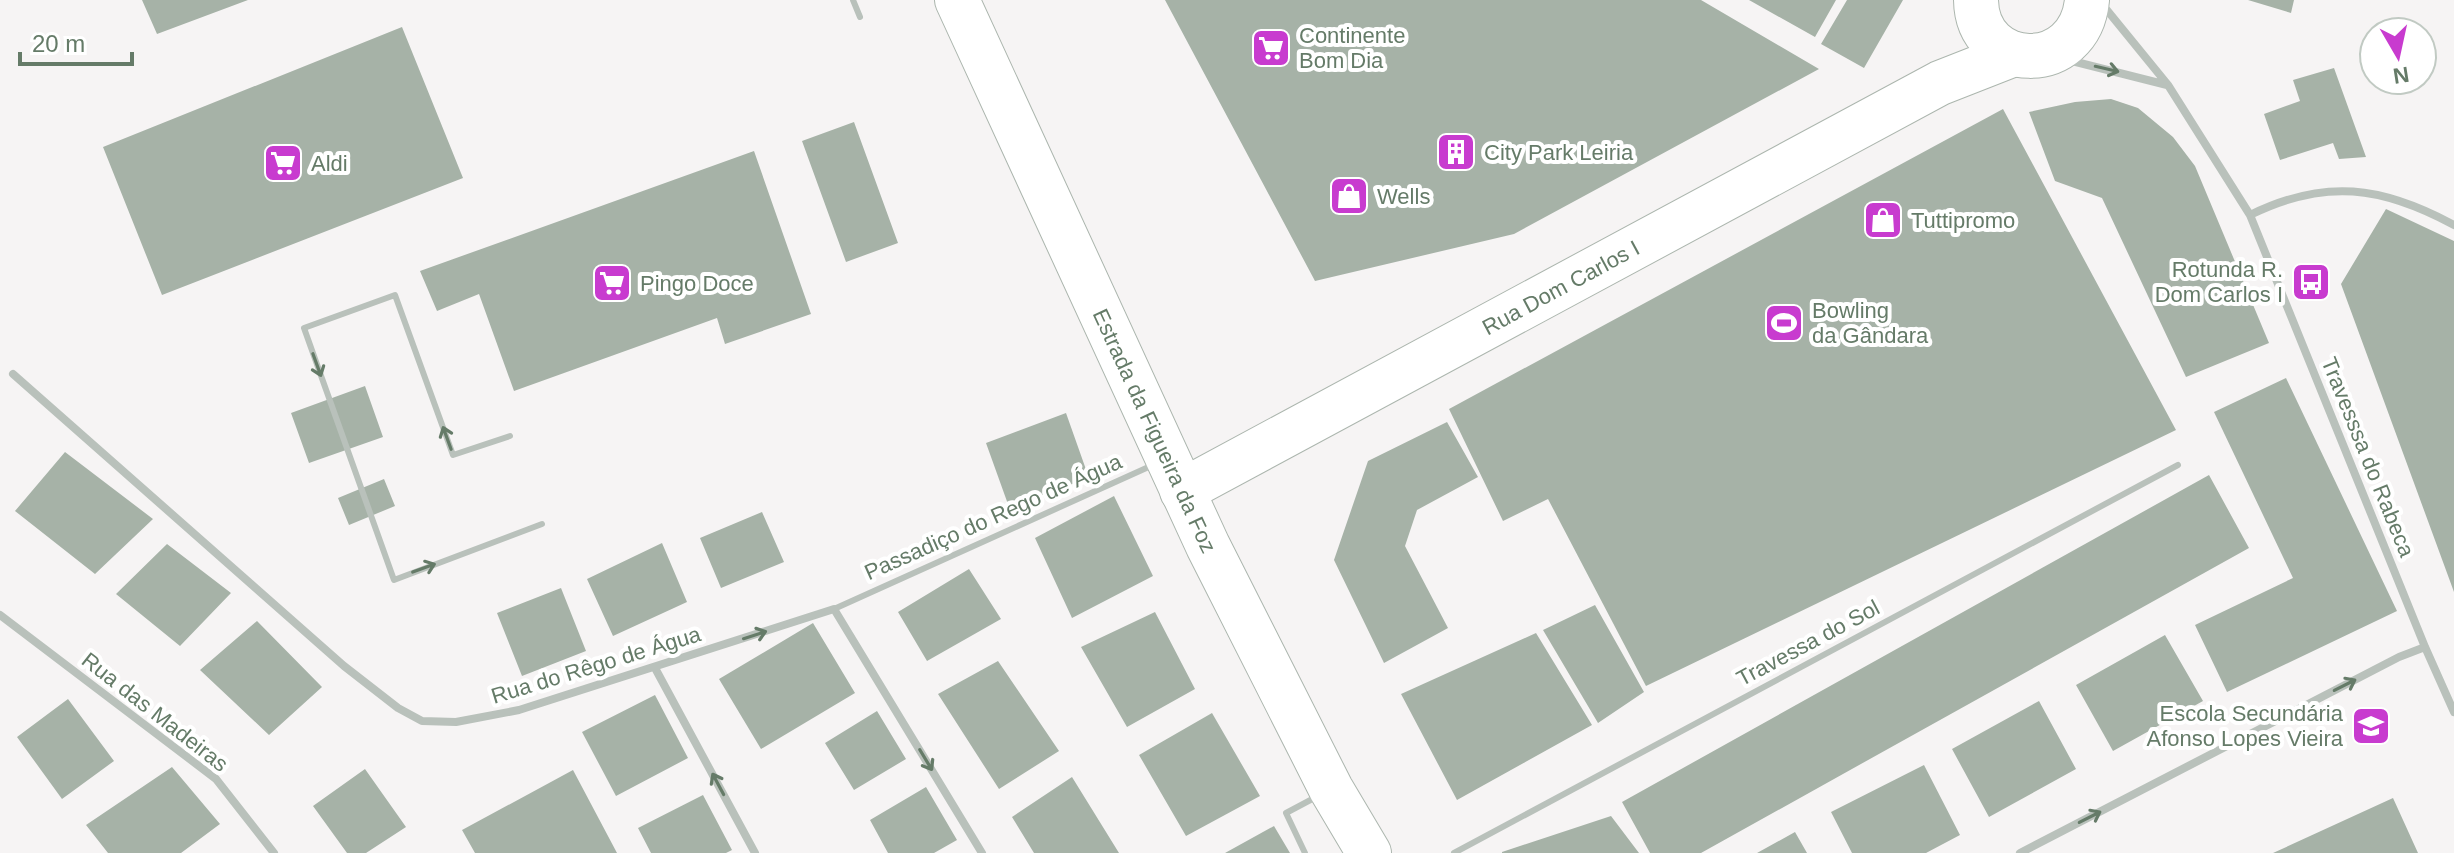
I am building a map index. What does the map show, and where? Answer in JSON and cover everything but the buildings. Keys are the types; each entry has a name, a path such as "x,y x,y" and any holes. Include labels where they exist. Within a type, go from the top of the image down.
{"main road":[{"name":"Estrada da Figueira da Foz","path":"957,0 1174,475 1331,789 1369,853"},
{"name":"Rua Dom Carlos I","path":"1174,475 1940,83 2071,40 2086,14 2087,0"},
{"name":"Rua Dom Carlos I","path":"1940,83 1978,10"},
{"path":"1978,10 1987,35 1999,46 2030,54"}],"street":[{"name":"Travesssa do Rabeca","path":"2099,0 2168,85 2250,215 2454,712"},
{"path":"2030,54 2168,85"},
{"path":"2250,215 2281,200 2336,190 2382,194 2454,225"},
{"name":"Rua do Rêgo de Água","path":"13,374 344,666 398,708 422,721 456,722 519,710 834,609"},
{"path":"834,609 982,853"},
{"name":"Rua das Madeiras","path":"0,615 216,779 274,853"},
{"path":"2020,853 2399,657 2425,647"},
{"path":"655,668 755,853"}],"lane":[{"path":"853,0 860,17"},
{"path":"510,436 453,455 395,295 304,328 394,580 542,524"},
{"name":"Travessa do Sol","path":"1454,853 2178,465"},
{"name":"Passadiço do Rego de Água","path":"834,609 1174,475"},
{"path":"1305,853 1286,813 1331,789"}],"place":[{"name":"Continente Bom Dia","path":"1271,48"},
{"name":"City Park Leiria","path":"1456,152"},
{"name":"Aldi","path":"283,163"},
{"name":"Wells","path":"1349,196"},
{"name":"Tuttipromo","path":"1883,220"},
{"name":"Rotunda R. Dom Carlos I","path":"2311,282"},
{"name":"Pingo Doce","path":"612,283"},
{"name":"Bowling da Gândara","path":"1784,323"},
{"name":"Escola Secundária Afonso Lopes Vieira","path":"2371,726"}]}
